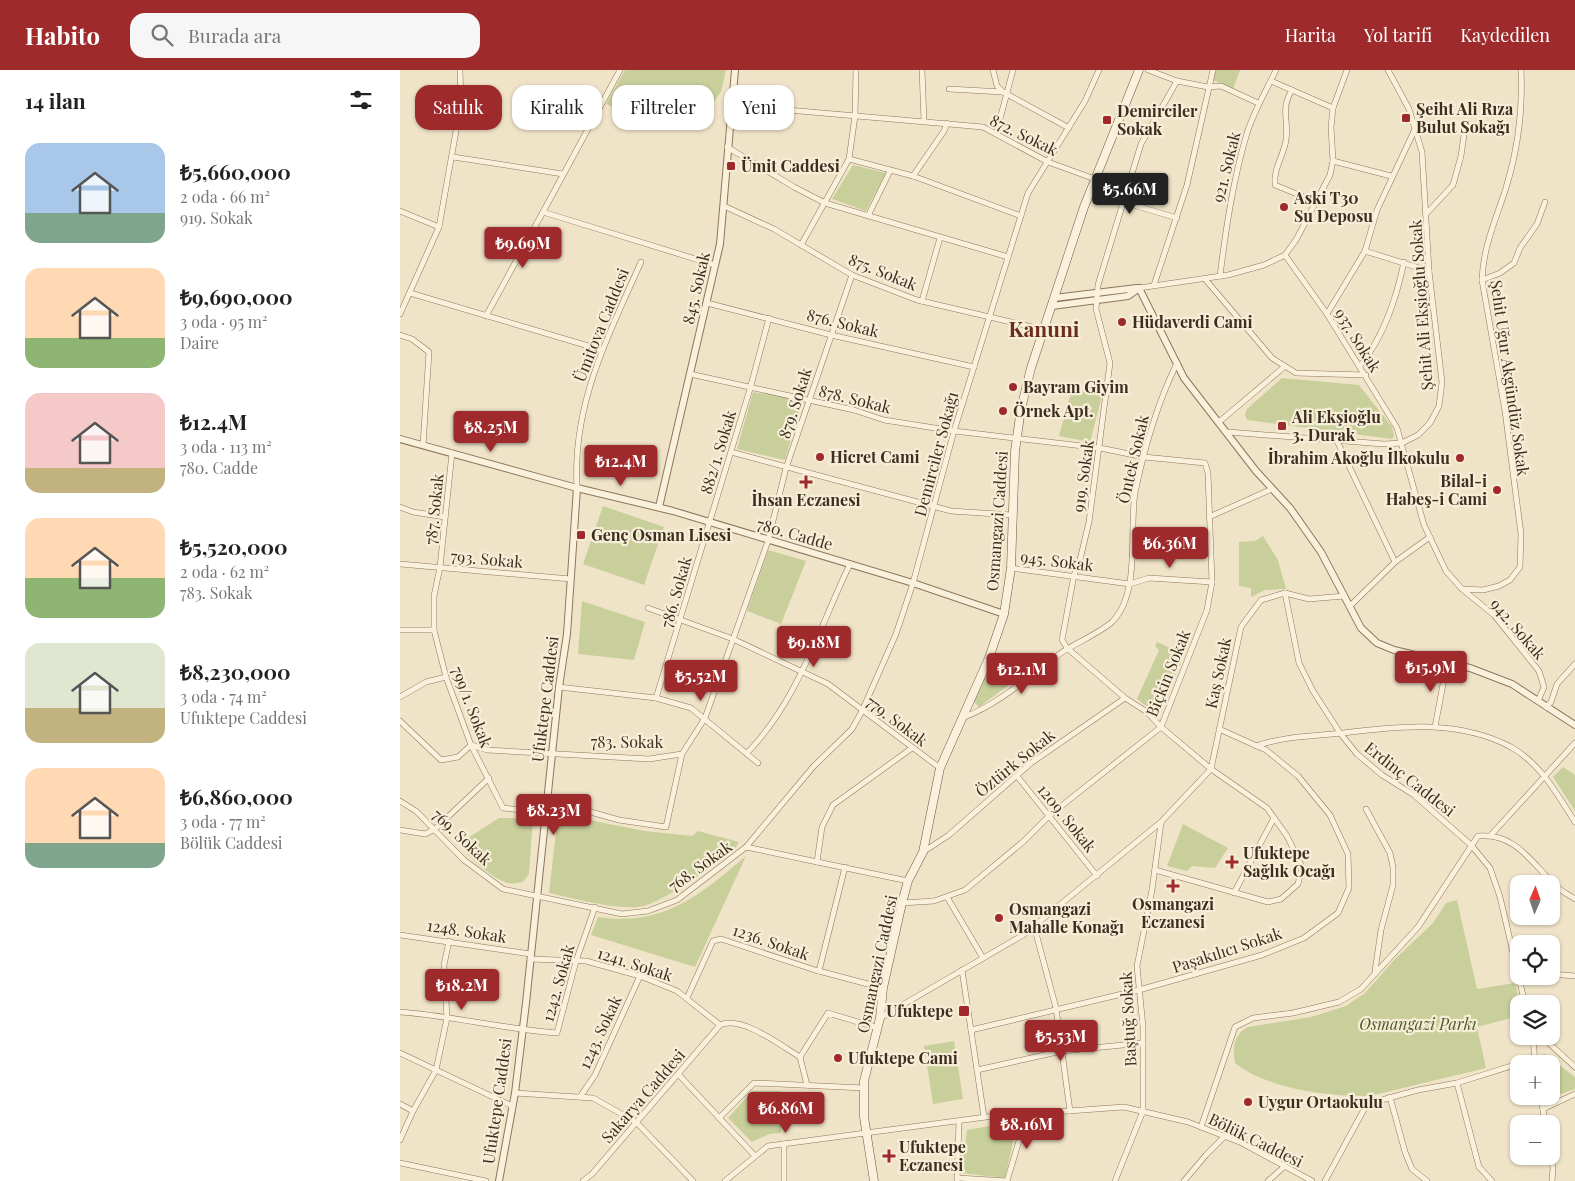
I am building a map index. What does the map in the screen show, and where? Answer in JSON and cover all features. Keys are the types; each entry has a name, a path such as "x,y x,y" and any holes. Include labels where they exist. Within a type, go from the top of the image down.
{"main road":[{"name":"Osmangazi Caddesi","path":"874,1181 864,1117 864,1088 878,1028 883,988 902,903 908,881 923,852 940,768 989,658 1004,614 1011,568 1017,437 1021,409 1031,368 1090,192 1139,70"}],"street":[{"path":"400,314 439,227 453,157 461,103 460,70"},
{"path":"486,316 620,70"},
{"name":"845. Sokak","path":"733,85 735,70"},
{"path":"801,245 849,159 855,116 856,70"},
{"path":"922,70 924,121"},
{"path":"993,70 997,86 1004,93 1069,128"},
{"path":"996,134 1004,93 1013,70"},
{"name":"Demirciler Sokağı","path":"746,847 813,766 852,729 862,711 896,634 914,583 954,431 1028,193 1069,128 1099,70"},
{"path":"1148,70 1177,81 1208,87 1222,86 1258,103"},
{"path":"1154,285 1187,185 1213,70"},
{"name":"921. Sokak","path":"1220,276 1227,216 1237,172 1258,103 1276,70"},
{"path":"1053,302 1096,297 1154,285 1220,276 1264,265 1285,254 1296,240 1330,175 1333,108 1347,70"},
{"name":"Şehit Ali Ekşioğlu Sokak","path":"1388,70 1409,109 1422,152 1429,271 1442,382 1439,406 1430,423 1418,435 1402,443"},
{"name":"Şehit Uğur Akgündüz Sokak","path":"1462,589 1484,590 1500,586 1510,580 1520,567 1520,534 1505,411 1482,280 1483,261 1489,234 1506,187 1517,142 1523,102 1521,70"},
{"path":"1096,297 1141,144 1177,81"},
{"path":"1270,81 1333,108"},
{"path":"949,89 1004,93"},
{"path":"1292,90 1284,108 1286,139 1274,178 1276,185 1316,202"},
{"name":"872. Sokak","path":"794,111 982,127 1048,162 1095,179"},
{"path":"913,176 944,131 947,123"},
{"path":"1426,214 1453,185 1461,156 1465,128"},
{"path":"1327,314 1365,251 1376,210 1415,129"},
{"name":"845. Sokak","path":"659,507 716,265 724,206 729,130"},
{"path":"728,147 794,187 825,202 1008,257"},
{"path":"453,157 563,174"},
{"path":"849,159 913,176 1021,216"},
{"path":"1332,161 1391,176"},
{"path":"868,216 890,171"},
{"path":"1090,192 1177,218"},
{"path":"1482,280 1500,273 1514,264 1520,248 1537,224 1545,202"},
{"name":"875. Sokak","path":"724,206 756,220 852,275 922,301 1045,330"},
{"path":"400,211 439,227"},
{"path":"543,212 716,265"},
{"path":"922,301 940,238"},
{"path":"1365,251 1429,271"},
{"name":"937. Sokak","path":"1285,254 1327,314 1366,375 1394,422 1402,443"},
{"name":"Ümitova Caddesi","path":"577,488 575,460 578,431 587,392 602,350 641,262"},
{"path":"1360,366 1373,350 1384,328 1397,294 1404,262"},
{"name":"879. Sokak","path":"768,540 786,468 852,275"},
{"path":"1205,279 1272,358 1284,367 1296,373 1366,375"},
{"path":"1139,288 1184,378 1228,432 1256,471 1290,508 1321,552 1361,628 1378,643 1394,650 1470,668 1512,684 1575,725"},
{"path":"410,293 602,350"},
{"name":"919. Sokak","path":"1067,648 1062,640 1062,629 1074,575 1080,564 1089,522 1110,363 1096,297"},
{"name":"876. Sokak","path":"707,303 831,335 974,366"},
{"name":"882/1. Sokak","path":"709,522 750,388 769,318"},
{"path":"400,335 412,339 429,352 423,445"},
{"name":"Öntek Sokak","path":"962,718 982,710 1067,648 1112,622 1123,606 1130,584 1135,495 1163,391 1176,363"},
{"path":"1219,422 1284,367"},
{"name":"878. Sokak","path":"690,374 808,400 884,420 954,431 1100,448 1144,457"},
{"path":"1228,432 1337,441 1402,443"},
{"name":"780. Cadde","path":"400,439 577,488 659,507 914,583 1004,614"},
{"path":"1337,441 1395,562"},
{"name":"942. Sokak","path":"1402,443 1412,484 1430,537 1446,571 1462,589 1494,615 1539,672 1544,687 1538,701"},
{"path":"731,452 786,468 935,505 951,511 1012,515"},
{"name":"787. Sokak","path":"440,567 452,453"},
{"name":"Biçkin Sokak","path":"902,903 934,901 965,890 986,874 1050,815 1161,727 1207,610 1212,582 1208,473 1205,463 1144,457"},
{"name":"Ufuktepe Caddesi","path":"499,1181 514,1093 531,957 559,687 567,634 577,488"},
{"path":"1209,516 1272,489"},
{"path":"400,507 413,512 445,517"},
{"name":"786. Sokak","path":"656,698 682,618 709,522"},
{"path":"1350,606 1395,562 1430,537"},
{"name":"783. Sokak","path":"471,745 487,750 649,758 682,754 705,718 768,540"},
{"name":"793. Sokak","path":"400,564 571,579"},
{"path":"747,753 762,737 780,712 802,671 850,564"},
{"name":"799/1. Sokak","path":"440,567 434,596 434,630 446,677 471,745 503,808 546,810"},
{"name":"945. Sokak","path":"1011,568 1130,584"},
{"path":"1130,584 1148,578 1212,582"},
{"path":"1284,592 1309,599 1344,596"},
{"name":"Kaş Sokak","path":"1211,769 1241,627 1261,600 1284,592"},
{"name":"Erdinç Caddesi","path":"1284,592 1298,663 1313,692 1340,733 1357,754 1382,775 1414,795 1472,845 1490,868 1500,897 1510,942"},
{"name":"779. Sokak","path":"648,608 682,618 733,639 828,684 940,768"},
{"path":"400,630 434,630"},
{"path":"1067,648 1125,698 1147,712 1161,727 1211,769 1267,808 1287,836 1302,867 1298,884 1281,899 1268,902 1155,870"},
{"path":"1435,727 1447,662"},
{"path":"1546,707 1551,702 1557,684 1575,664"},
{"path":"400,697 426,682 446,677"},
{"path":"559,687 656,698 691,708 758,763"},
{"name":"Öztürk Sokak","path":"923,852 948,835 1017,776 1074,732 1125,698"},
{"path":"400,720 441,760 458,757 471,745"},
{"path":"1256,746 1277,739 1340,733 1382,726 1435,727 1461,730 1512,748 1546,776 1575,822"},
{"name":"Paşakılıcı Sokak","path":"971,1030 1056,1008 1139,990 1262,955 1304,938 1338,913 1349,888 1348,854 1330,815 1298,776 1266,750 1219,730"},
{"path":"1491,835 1575,743"},
{"path":"817,862 822,827 833,804 912,748"},
{"path":"546,810 574,806 619,820 666,827 682,754"},
{"path":"880,1018 1034,926 1161,822 1211,769"},
{"name":"1209. Sokak","path":"1017,776 1097,876"},
{"path":"400,830 425,834 435,830 489,778"},
{"name":"769. Sokak","path":"400,801 416,811 464,860 503,889 536,895"},
{"path":"1366,809 1390,853 1393,867 1393,885 1381,930 1375,972"},
{"path":"1234,893 1274,818"},
{"name":"Baştuğ Sokak","path":"1115,1181 1144,1111 1143,1043 1137,966 1155,870 1161,822"},
{"path":"1201,1127 1236,1027 1253,1018 1293,1013 1339,1002 1360,989 1418,928 1478,836 1491,835 1525,852 1558,888 1575,900"},
{"name":"768. Sokak","path":"536,895 622,914 648,911 677,900 746,847 908,881"},
{"path":"819,971 845,867"},
{"path":"947,897 983,958"},
{"name":"1242. Sokak","path":"521,1030 557,1033 576,961 595,907"},
{"path":"1034,926 1056,1008 1070,1111"},
{"name":"1248. Sokak","path":"400,935 449,940 531,957"},
{"name":"1236. Sokak","path":"687,998 713,940 721,939 819,971 883,988"},
{"path":"400,1140 412,1111 436,1070 447,1018 444,965 449,940"},
{"name":"1241. Sokak","path":"531,957 586,961 640,976 678,991 720,1025"},
{"path":"962,970 984,1117"},
{"path":"1560,975 1575,976"},
{"name":"1243. Sokak","path":"580,1097 595,1075 640,976"},
{"path":"400,1012 521,1030"},
{"path":"800,1057 828,1013 878,1028"},
{"path":"720,1025 726,1022 742,1024 800,1057 807,1085"},
{"name":"Sakarya Caddesi","path":"583,1181 592,1174 720,1025"},
{"path":"977,1070 1062,1051 1143,1043"},
{"path":"1551,1045 1575,1067"},
{"path":"400,1053 512,1106"},
{"path":"1325,1181 1366,1104 1457,1083 1510,1068"},
{"path":"678,1074 755,1156"},
{"path":"719,1118 754,1083 864,1088"},
{"path":"1457,1083 1479,1167 1492,1181"},
{"path":"514,1093 593,1098 636,1122 693,1181"},
{"path":"1543,1109 1575,1094"},
{"path":"1390,1097 1405,1152 1412,1169 1427,1181"},
{"path":"400,1104 412,1111"},
{"path":"1542,1105 1544,1115"},
{"name":"Bölük Caddesi","path":"725,1181 768,1146 984,1117 1124,1107 1201,1127 1225,1136 1312,1181"},
{"path":"959,1121 958,1180 1007,1181 1027,1114"},
{"path":"1184,1181 1225,1136"},
{"path":"784,1144 784,1181"},
{"path":"400,1163 486,1181"},
{"path":"1552,1165 1552,1181"},
{"path":"1268,1181 1285,1166"}],"green space":[{"path":"625,70 726,70 721,92 714,101 714,85 617,85"},
{"path":"1216,70 1240,70 1233,89 1213,80"},
{"path":"612,93 612,107 606,104"},
{"path":"853,165 886,173 866,211 832,199"},
{"path":"1282,378 1359,385 1392,427 1394,436 1392,439 1247,420 1245,415 1247,409"},
{"path":"1072,389 1102,396 1090,442 1059,436"},
{"path":"753,392 802,401 785,460 737,449"},
{"path":"603,506 664,527 644,585 583,564"},
{"path":"1263,536 1278,560 1286,589 1265,590 1251,597 1251,588 1239,586 1239,542 1255,541"},
{"path":"768,550 806,561 781,624 747,611"},
{"path":"582,601 645,622 634,660 578,654"},
{"path":"1157,642 1184,654 1159,716 1137,699 1159,650 1155,646"},
{"path":"989,667 1017,679 979,707 974,702"},
{"path":"1563,767 1575,775 1575,811 1553,777"},
{"path":"558,814 645,831 692,836 698,831 739,842 735,849 704,872 658,900 637,907 613,906 549,893"},
{"path":"499,818 533,818 529,874 523,882 508,883 495,877 474,860 460,843"},
{"path":"1183,824 1228,848 1215,868 1192,866 1187,871 1167,866"},
{"path":"746,856 695,967 591,935 598,917 621,919 642,917 679,905 713,883"},
{"name":"Osmangazi Parkı","path":"1457,900 1477,989 1510,984 1515,985 1518,995 1510,995 1510,1018 1477,1027 1486,1068 1370,1096 1354,1096 1318,1093 1281,1085 1248,1072 1235,1063 1235,1042 1240,1033 1248,1027 1311,1017 1346,1006 1365,993 1395,959 1433,923 1446,903"},
{"path":"954,1041 963,1099 933,1104 924,1046"},
{"path":"1560,1066 1575,1077 1575,1089 1560,1094"},
{"path":"752,1091 781,1091 781,1133 769,1134 752,1142 728,1118"},
{"path":"1001,1124 1014,1138 1005,1178 961,1173 967,1130"}],"place":[{"name":"Şeiht Ali Rıza Bulut Sokağı","path":"1406,118"},
{"name":"Demirciler Sokak","path":"1107,120"},
{"name":"Ümit Caddesi","path":"731,166"},
{"name":"Aski T30 Su Deposu","path":"1284,207"},
{"name":"Hüdaverdi Cami","path":"1122,322"},
{"name":"Bayram Giyim","path":"1013,387"},
{"name":"Örnek Apt.","path":"1003,411"},
{"name":"Ali Ekşioğlu 3. Durak","path":"1282,426"},
{"name":"Hicret Cami","path":"820,457"},
{"name":"İbrahim Akoğlu İlkokulu","path":"1460,458"},
{"name":"İhsan Eczanesi","path":"806,482"},
{"name":"Bilal-i Habeş-i Cami","path":"1497,490"},
{"name":"Genç Osman Lisesi","path":"581,535"},
{"name":"Ufuktepe Sağlık Ocağı","path":"1232,862"},
{"name":"Osmangazi Eczanesi","path":"1173,886"},
{"name":"Osmangazi Mahalle Konağı","path":"999,918"},
{"name":"Ufuktepe","path":"964,1011"},
{"name":"Ufuktepe Cami","path":"838,1058"},
{"name":"Uygur Ortaokulu","path":"1248,1102"},
{"name":"Ufuktepe Eczanesi","path":"889,1156"}],"district":[{"name":"Kanuni","path":"1044,330"}]}
